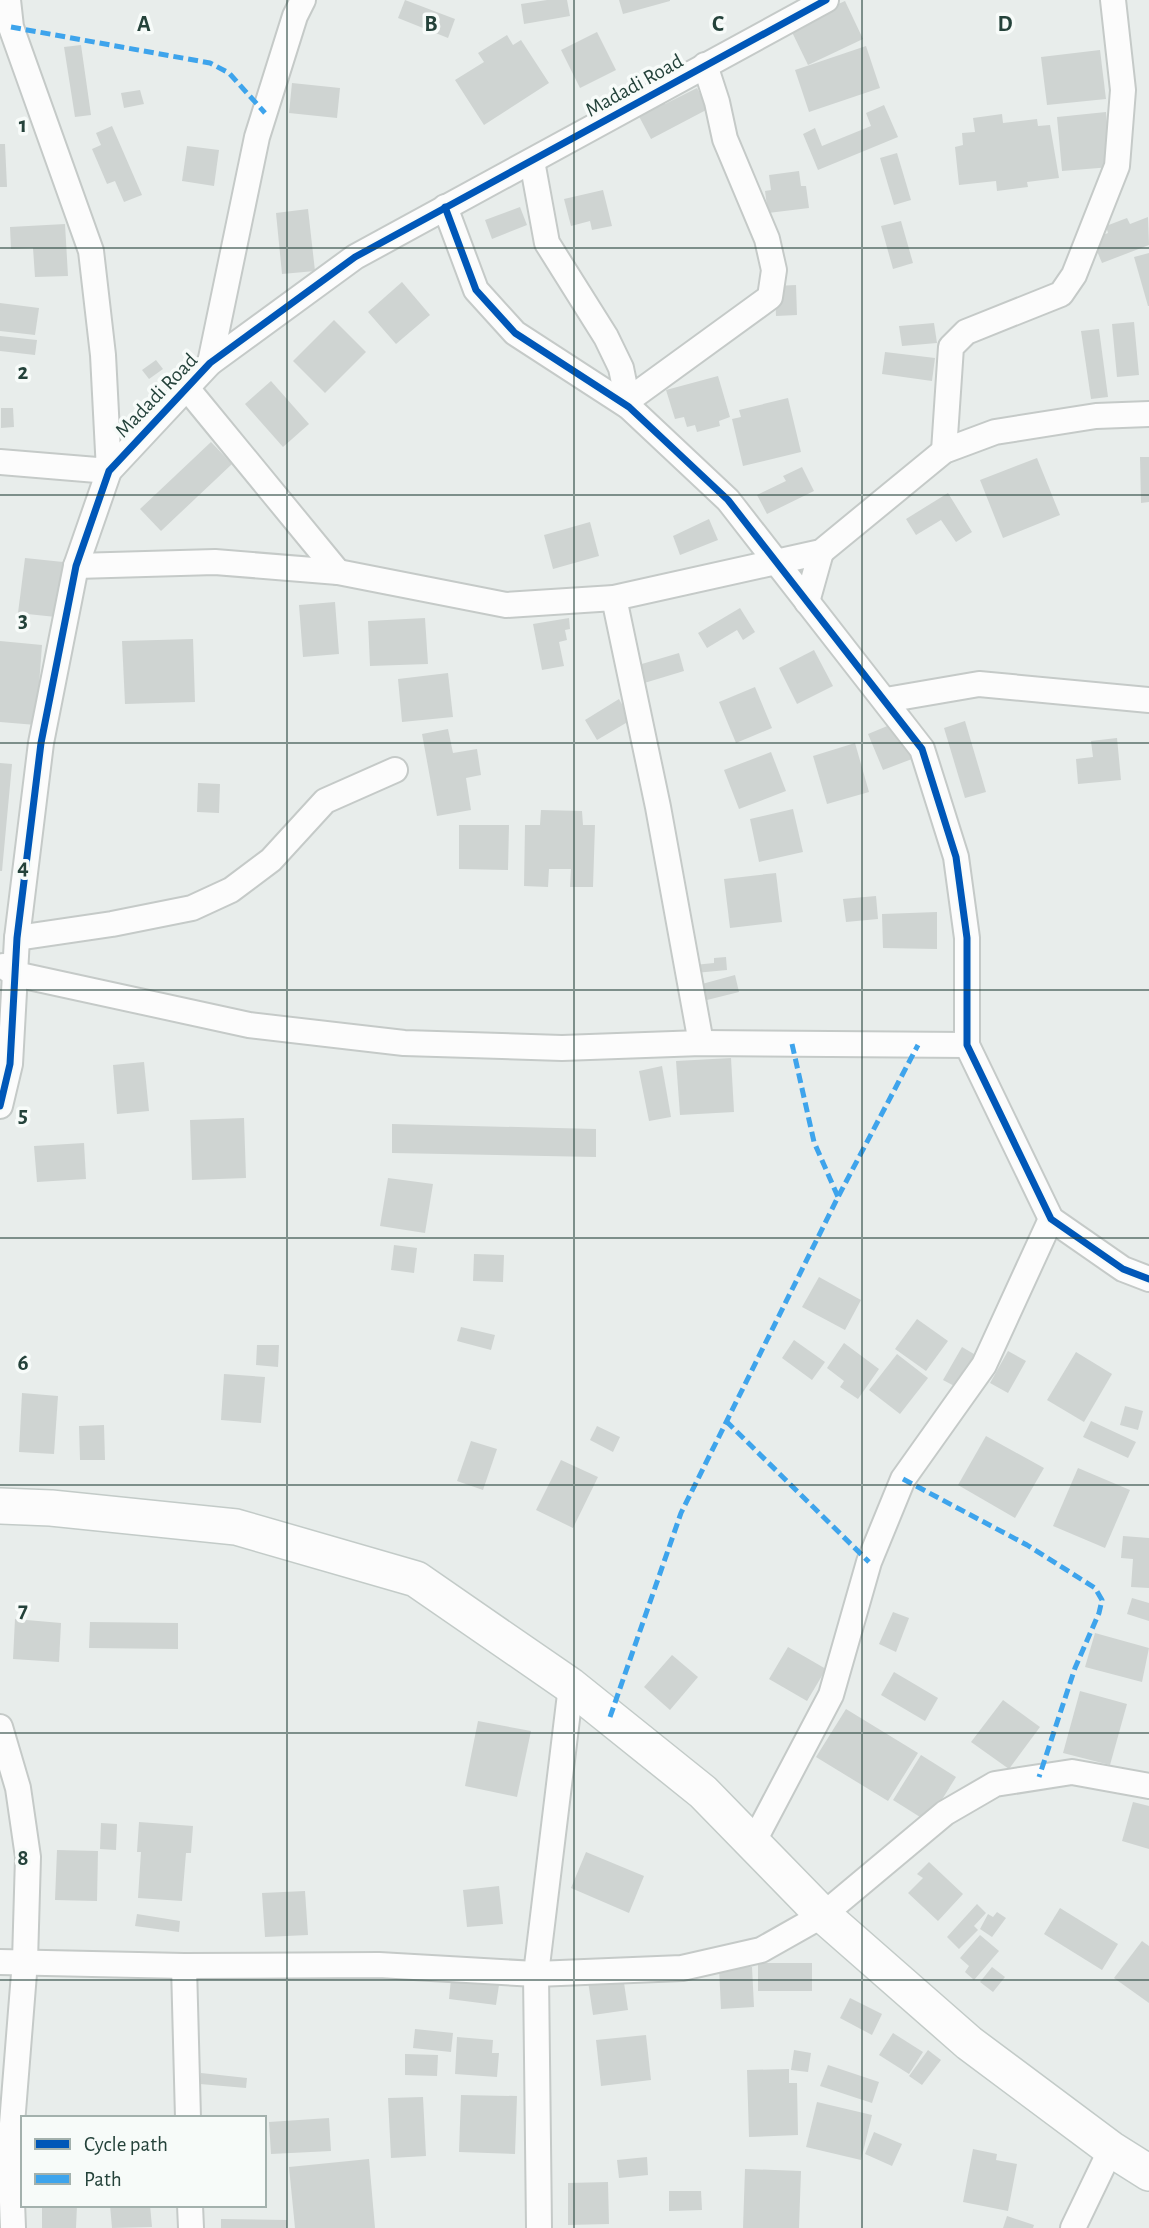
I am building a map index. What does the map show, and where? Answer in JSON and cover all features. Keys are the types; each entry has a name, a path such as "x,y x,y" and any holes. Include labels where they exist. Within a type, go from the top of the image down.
{"main road":[{"path":"0,1506 51,1508 236,1527 416,1579 571,1686 703,1792 823,1915 969,2043 1111,2149 1149,2173"}],"street":[{"path":"0,462 109,471 103,355 91,251 11,27 8,0"},
{"path":"210,363 257,137 295,16 303,0"},
{"name":"Madadi Road","path":"0,1106 10,1064 8,969 17,938 41,743 76,566 109,471 210,363 355,257 826,0"},
{"path":"944,451 951,347 965,332 1061,293 1074,275 1118,166 1123,90 1113,0"},
{"path":"628,404 771,297 774,270 768,239 724,139 717,102 705,65"},
{"path":"533,161 547,243 606,337 621,368 628,404"},
{"path":"445,207 476,290 515,333 628,404 727,500 922,749 957,857 967,938 967,1045 1051,1219 1123,1269 1149,1279"},
{"path":"186,387 338,572"},
{"path":"76,566 215,562 338,572 506,605 614,598 821,552 944,451 995,432 1096,415 1149,414"},
{"path":"807,602 821,552"},
{"path":"614,598 658,807 701,1043"},
{"path":"886,700 979,684 1149,700"},
{"path":"17,938 112,924 192,908 231,890 271,860 325,802 395,770"},
{"path":"8,969 249,1026 404,1043 562,1048 701,1043 967,1045"},
{"path":"753,1843 831,1695 870,1562 903,1479 984,1365 1051,1219"},
{"path":"539,2228 536,1974 571,1686"},
{"path":"0,1727 18,1788 28,1857 25,1961 10,2149 13,2228"},
{"path":"0,1962 184,1966 379,1965 536,1974 682,1968 761,1950 823,1915 945,1813 995,1784 1072,1773 1149,1786"},
{"path":"184,1966 188,2116"},
{"path":"1073,2228 1111,2149"},
{"path":"190,2207 191,2228"}],"building":[{"path":"405,0 455,19 448,38 398,18"},
{"path":"567,0 570,16 524,24 521,4"},
{"path":"619,0 670,0 670,1 623,14"},
{"path":"845,1 863,39 808,65 789,26"},
{"path":"597,32 616,70 580,88 561,50"},
{"path":"507,35 513,45 521,40 549,83 484,125 455,80 484,62 478,53"},
{"path":"81,45 91,115 75,117 64,47"},
{"path":"866,46 880,88 809,112 795,70"},
{"path":"1100,50 1106,99 1047,105 1041,57"},
{"path":"292,83 340,88 337,118 289,113"},
{"path":"697,88 708,109 651,139 634,107 659,93 665,104"},
{"path":"140,90 144,104 124,108 121,93"},
{"path":"884,105 898,137 818,170 803,134 815,128 822,146 871,126 866,113"},
{"path":"1106,112 1111,167 1062,171 1057,117"},
{"path":"1002,114 1003,123 1037,119 1038,126 1050,125 1059,178 1027,182 1028,187 997,191 996,181 959,185 955,147 963,145 962,133 975,132 973,118"},
{"path":"112,126 142,195 124,202 115,181 107,184 92,149 101,145 96,133"},
{"path":"0,144 5,144 7,187 0,187"},
{"path":"187,146 219,150 214,186 182,181"},
{"path":"897,153 911,200 894,205 880,158"},
{"path":"799,171 801,186 806,186 809,208 768,213 765,191 771,190 769,175"},
{"path":"603,190 612,226 592,230 590,221 571,226 564,199"},
{"path":"520,207 527,225 492,239 485,220"},
{"path":"308,209 315,271 282,274 276,213"},
{"path":"1148,217 1149,245 1102,263 1092,239 1108,233 1106,226 1127,218 1130,224"},
{"path":"901,221 913,263 893,269 881,226"},
{"path":"65,224 68,276 35,277 33,248 11,249 10,227"},
{"path":"1149,253 1149,306 1148,306 1134,257"},
{"path":"402,282 430,315 396,344 368,312"},
{"path":"796,285 797,315 776,316 775,286"},
{"path":"0,303 39,308 35,335 0,331"},
{"path":"334,320 366,352 325,393 293,361"},
{"path":"1134,322 1139,375 1117,377 1112,324"},
{"path":"934,323 937,343 902,346 899,326"},
{"path":"1099,329 1108,397 1091,399 1081,331"},
{"path":"0,336 37,340 35,355 0,351"},
{"path":"885,352 935,358 932,381 882,374"},
{"path":"156,360 163,369 149,379 142,370"},
{"path":"718,376 730,417 719,421 720,426 697,432 695,425 687,427 684,417 675,419 666,390"},
{"path":"271,381 309,424 283,447 245,404"},
{"path":"788,398 801,452 743,466 732,419 741,417 739,410"},
{"path":"1,408 13,408 14,427 1,428"},
{"path":"211,442 232,464 161,531 140,509"},
{"path":"1140,457 1149,457 1149,502 1141,503"},
{"path":"1037,458 1060,515 1003,538 980,480"},
{"path":"802,467 814,491 767,514 757,495 786,481 783,476"},
{"path":"948,493 972,532 956,542 941,520 916,535 906,519"},
{"path":"709,519 718,540 680,555 673,536"},
{"path":"590,522 599,556 553,569 544,535"},
{"path":"25,558 63,562 56,617 18,613"},
{"path":"335,602 339,654 303,657 299,605"},
{"path":"740,608 755,632 743,640 737,630 707,648 698,633"},
{"path":"425,618 428,664 370,666 368,621"},
{"path":"569,618 570,629 565,630 567,640 559,642 564,666 542,670 533,624"},
{"path":"193,639 195,702 125,704 122,641"},
{"path":"0,641 42,645 36,725 0,722"},
{"path":"814,650 833,686 797,704 779,668"},
{"path":"679,653 684,671 641,684 635,666"},
{"path":"448,673 453,717 402,722 398,679"},
{"path":"755,687 772,728 736,743 719,702"},
{"path":"619,699 631,720 597,740 585,720"},
{"path":"965,721 986,792 965,798 944,728"},
{"path":"897,722 912,759 883,770 868,734"},
{"path":"448,729 453,753 477,749 481,775 466,778 471,810 437,816 422,734"},
{"path":"1117,738 1121,780 1078,784 1076,759 1093,757 1091,741"},
{"path":"855,743 869,792 827,804 813,756"},
{"path":"771,752 786,791 739,809 724,770"},
{"path":"0,763 12,764 2,871 0,871"},
{"path":"198,783 220,784 219,813 197,812"},
{"path":"793,809 803,852 759,862 750,819"},
{"path":"541,810 582,811 583,825 595,825 593,887 570,887 571,869 549,869 548,887 524,886 525,825 540,825"},
{"path":"459,825 509,825 508,870 459,869"},
{"path":"776,873 782,922 730,928 724,879"},
{"path":"876,896 878,919 846,922 843,899"},
{"path":"937,912 937,949 883,948 882,914"},
{"path":"726,957 727,970 695,973 694,965 714,963 714,958"},
{"path":"735,975 739,992 707,1000 702,984"},
{"path":"731,1058 734,1112 680,1115 676,1061"},
{"path":"144,1062 149,1111 117,1114 113,1065"},
{"path":"662,1066 671,1117 649,1121 639,1071"},
{"path":"244,1118 246,1178 192,1180 190,1120"},
{"path":"392,1124 596,1129 596,1157 392,1153"},
{"path":"84,1143 86,1179 37,1182 34,1146"},
{"path":"388,1178 433,1184 425,1233 380,1226"},
{"path":"394,1245 417,1248 414,1273 391,1270"},
{"path":"474,1254 504,1255 503,1282 473,1281"},
{"path":"819,1277 861,1300 845,1330 802,1307"},
{"path":"917,1319 948,1341 926,1371 895,1349"},
{"path":"461,1327 495,1335 491,1350 457,1341"},
{"path":"794,1340 825,1362 812,1380 782,1358"},
{"path":"844,1343 879,1369 858,1399 840,1387 844,1381 827,1368"},
{"path":"257,1345 279,1345 278,1367 256,1365"},
{"path":"962,1347 979,1357 960,1389 943,1380"},
{"path":"1008,1351 1026,1361 1008,1393 990,1383"},
{"path":"1076,1352 1112,1374 1084,1422 1047,1400"},
{"path":"897,1354 928,1378 900,1414 869,1390"},
{"path":"224,1374 265,1377 261,1423 221,1420"},
{"path":"22,1393 58,1396 54,1454 19,1452"},
{"path":"1125,1406 1143,1411 1138,1430 1120,1425"},
{"path":"1091,1421 1136,1442 1128,1458 1083,1437"},
{"path":"104,1425 105,1460 80,1460 79,1426"},
{"path":"597,1426 620,1437 613,1452 590,1440"},
{"path":"986,1436 1044,1468 1015,1518 958,1485"},
{"path":"471,1441 497,1449 483,1490 457,1481"},
{"path":"561,1460 598,1477 573,1528 536,1510"},
{"path":"1078,1468 1130,1490 1105,1548 1053,1526"},
{"path":"1123,1536 1149,1538 1149,1588 1131,1587 1133,1559 1121,1558"},
{"path":"1132,1598 1149,1603 1149,1621 1127,1614"},
{"path":"893,1612 909,1618 896,1652 879,1644"},
{"path":"15,1619 61,1623 59,1662 13,1659"},
{"path":"90,1622 178,1623 178,1649 89,1648"},
{"path":"1095,1633 1149,1648 1142,1682 1085,1667"},
{"path":"788,1647 826,1669 807,1701 769,1679"},
{"path":"672,1655 698,1677 670,1710 644,1687"},
{"path":"894,1672 938,1698 925,1721 881,1695"},
{"path":"1080,1691 1127,1704 1110,1765 1063,1753"},
{"path":"1003,1700 1040,1727 1009,1769 971,1742"},
{"path":"846,1709 918,1753 888,1801 816,1757"},
{"path":"478,1721 531,1731 517,1797 465,1786"},
{"path":"921,1755 956,1777 928,1822 893,1800"},
{"path":"1133,1802 1149,1806 1149,1849 1122,1841"},
{"path":"139,1822 193,1826 191,1853 186,1853 182,1901 138,1898 141,1852 137,1852"},
{"path":"101,1823 117,1824 116,1850 100,1849"},
{"path":"57,1850 98,1851 97,1901 55,1900"},
{"path":"586,1852 644,1876 629,1913 571,1888"},
{"path":"929,1862 963,1894 938,1921 908,1893 923,1878 917,1874"},
{"path":"499,1886 503,1924 467,1927 463,1890"},
{"path":"305,1891 308,1935 265,1937 262,1893"},
{"path":"977,1904 986,1913 974,1926 978,1930 959,1949 947,1937"},
{"path":"1060,1908 1118,1944 1102,1970 1044,1934"},
{"path":"997,1912 1006,1918 992,1937 980,1929 988,1914 993,1917"},
{"path":"137,1914 180,1921 179,1932 135,1926"},
{"path":"980,1935 999,1951 974,1980 965,1972 969,1966 960,1958"},
{"path":"1142,1941 1149,1946 1149,2003 1114,1978"},
{"path":"758,1963 812,1963 812,1991 758,1991"},
{"path":"752,1967 754,2007 721,2009 719,1968"},
{"path":"992,1967 1005,1977 993,1992 980,1982"},
{"path":"623,1976 628,2010 593,2015 588,1981"},
{"path":"451,1979 499,1985 496,2005 449,1999"},
{"path":"850,1998 882,2014 872,2035 840,2018"},
{"path":"415,2029 453,2033 451,2052 413,2048"},
{"path":"893,2033 923,2052 909,2074 879,2055"},
{"path":"646,2035 651,2080 601,2086 596,2040"},
{"path":"457,2037 493,2040 492,2053 499,2053 497,2077 455,2074"},
{"path":"794,2050 811,2053 808,2072 791,2070"},
{"path":"928,2050 941,2060 922,2085 909,2076"},
{"path":"405,2054 438,2055 437,2076 405,2075"},
{"path":"828,2065 879,2082 872,2103 820,2086"},
{"path":"789,2069 789,2083 797,2083 798,2135 749,2137 747,2070"},
{"path":"201,2073 247,2078 246,2088 200,2084"},
{"path":"461,2095 517,2096 515,2154 459,2152"},
{"path":"423,2097 426,2156 391,2158 388,2098"},
{"path":"817,2102 872,2115 861,2160 806,2147"},
{"path":"329,2118 331,2151 271,2154 269,2122"},
{"path":"874,2132 902,2144 892,2166 865,2154"},
{"path":"973,2149 997,2154 996,2160 1017,2164 1008,2211 963,2202"},
{"path":"647,2157 648,2175 619,2178 617,2160"},
{"path":"369,2159 375,2228 295,2228 289,2167"},
{"path":"745,2169 801,2171 799,2228 743,2228"},
{"path":"608,2182 609,2224 568,2225 568,2183"},
{"path":"669,2191 701,2191 702,2210 669,2211"},
{"path":"42,2207 77,2207 76,2228 42,2228"},
{"path":"110,2207 150,2207 152,2227 112,2228"},
{"path":"1007,2216 1034,2225 1033,2228 1003,2228"},
{"path":"221,2219 287,2220 287,2228 221,2228"}],"marked path":[{"path":"11,27 210,63 229,73 265,113"},
{"path":"792,1044 814,1142 838,1197"},
{"path":"610,1717 681,1513 838,1197 918,1045"},
{"path":"726,1421 869,1562"},
{"path":"903,1479 1027,1545 1095,1588 1102,1600 1075,1668 1039,1777"}],"cycle path":[{"path":"0,1106 10,1064 17,938 41,743 76,566 109,471 210,363 355,257 826,0"},
{"path":"445,207 476,290 515,333 629,407 728,500 922,749 956,857 967,938 967,1045 1051,1219 1123,1269 1149,1279"}]}
